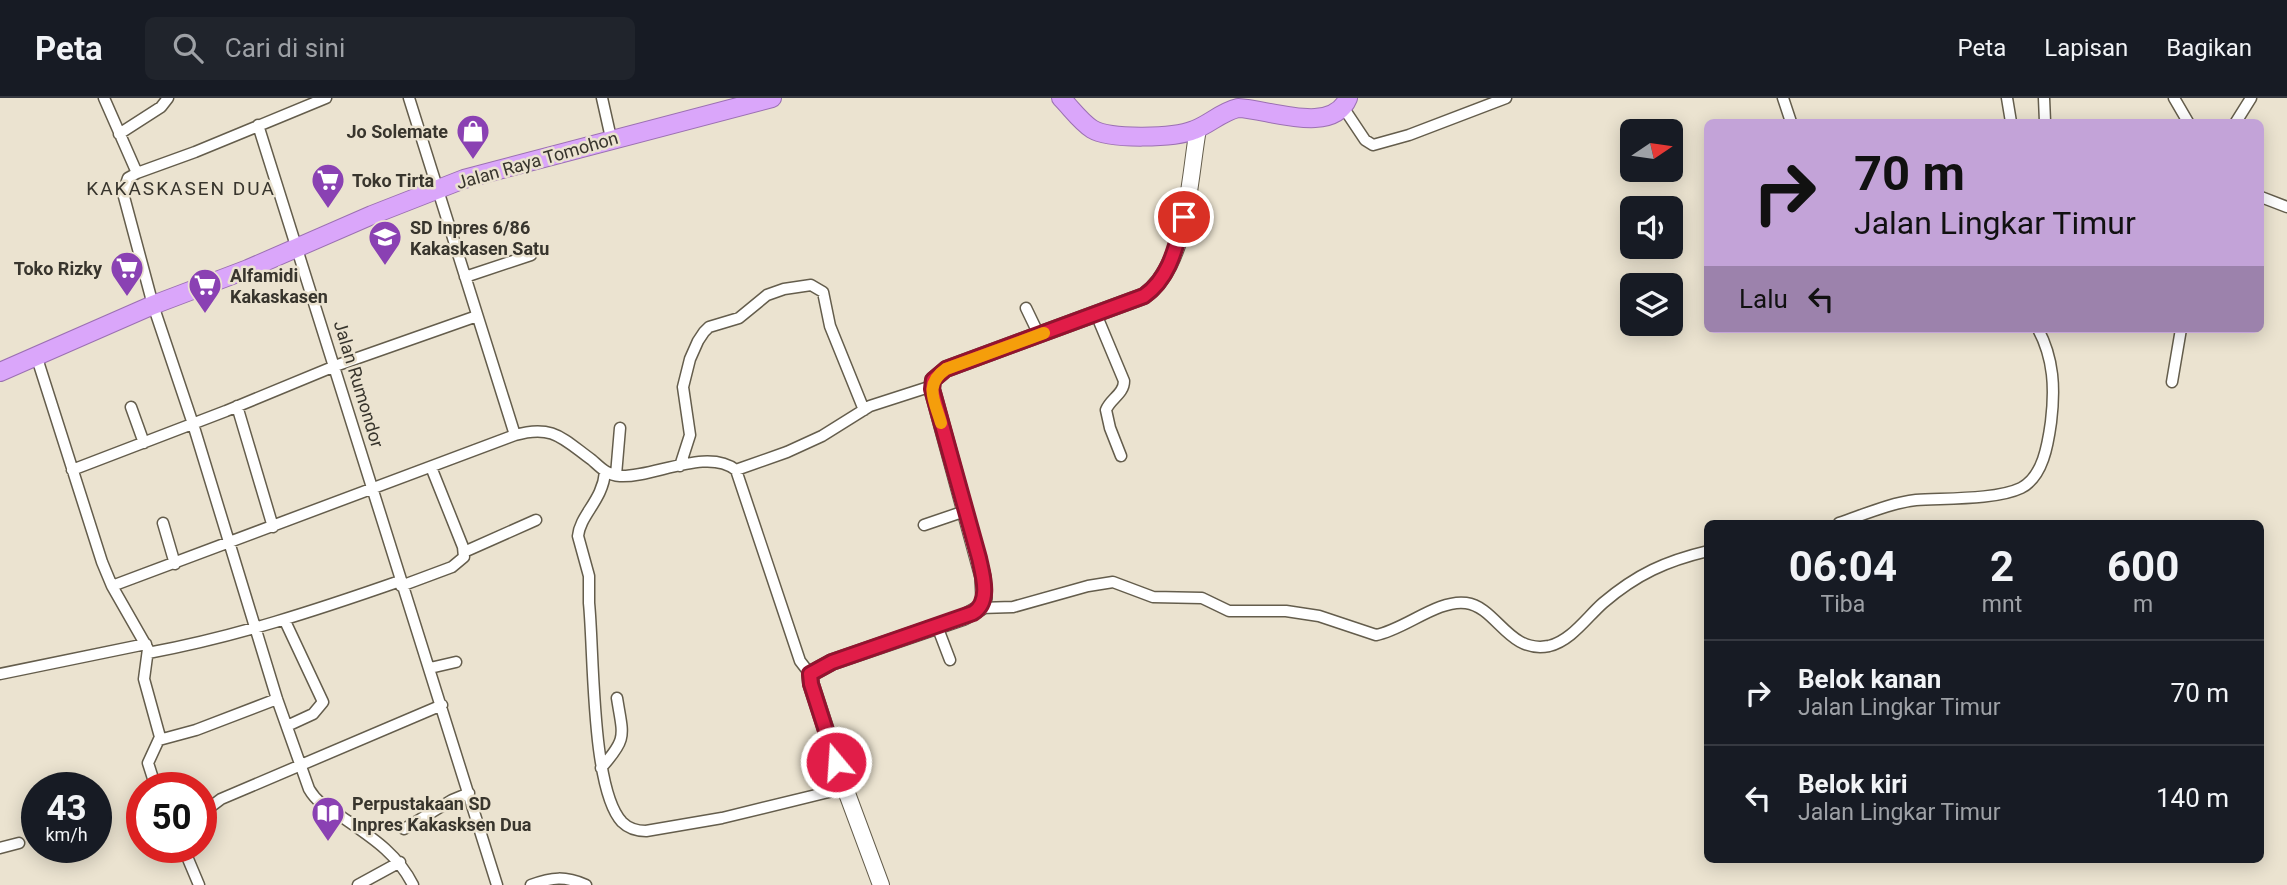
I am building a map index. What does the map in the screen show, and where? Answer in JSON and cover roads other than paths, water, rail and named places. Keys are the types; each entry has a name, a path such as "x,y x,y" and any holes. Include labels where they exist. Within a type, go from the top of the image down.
{"highway":[{"name":"Jalan Raya Tomohon","path":"0,372 152,305 439,188 488,171 772,98"},
{"path":"1061,98 1087,125 1104,134 1196,138 1225,112 1238,108 1318,119 1334,115 1345,103"}],"main road":[{"path":"881,885 845,788 810,674 832,662 937,626 980,608 984,598 983,577 932,386 933,380 946,369 1150,292 1171,263 1184,217 1196,138"}],"street":[{"path":"104,98 137,173"},
{"path":"119,134 161,107 168,98"},
{"path":"409,98 515,435"},
{"path":"602,98 611,138"},
{"path":"1345,103 1365,139 1373,145 1409,135 1506,98"},
{"path":"1783,98 1790,119"},
{"path":"2007,98 2010,119"},
{"path":"2044,98 2045,119"},
{"path":"2174,98 2186,119"},
{"path":"2238,119 2251,98"},
{"path":"318,100 195,152 137,173 128,178 123,193 152,305 192,424 277,699 309,789 317,801 369,835 400,862 413,885"},
{"name":"Jalan Rumondor","path":"258,125 497,885"},
{"path":"2264,200 2287,207"},
{"path":"465,277 531,255"},
{"path":"680,466 690,435 683,387 698,341 709,327 739,318 775,291 811,285 823,292 830,326 864,410"},
{"path":"1026,308 1039,335"},
{"path":"1096,314 1124,381 1122,390 1106,410 1121,456"},
{"path":"72,470 335,366 477,316"},
{"path":"1849,520 1914,500 1961,498 2010,491 2021,488 2032,479 2042,465 2054,401 2050,355 2040,333"},
{"path":"2172,382 2179,333"},
{"path":"36,355 111,586 147,649 144,679 159,740 148,763 151,772"},
{"path":"736,470 822,436 864,410 932,386"},
{"path":"131,407 144,443"},
{"path":"237,407 273,527"},
{"path":"620,428 610,474 579,528 578,536 590,583 589,603 601,768 608,800 616,814 635,831 722,818 845,788"},
{"path":"111,586 515,435 547,430 610,474 632,476 705,462 730,466 736,470 796,651 802,667 810,674"},
{"path":"0,674 255,629 452,567 462,560 464,552 431,467"},
{"path":"924,525 965,511"},
{"path":"464,552 536,520"},
{"path":"163,523 175,564"},
{"path":"980,608 1013,607 1058,593 1113,582 1153,597 1202,598 1229,611 1286,611 1319,616 1376,635 1441,607 1460,602 1478,606 1516,640 1541,646 1563,640 1604,602 1640,575 1663,564 1704,552"},
{"path":"285,621 323,702 313,714 286,726"},
{"path":"937,626 950,660"},
{"path":"430,668 456,662"},
{"path":"601,768 615,752 623,736 617,698"},
{"path":"159,740 195,730 277,699"},
{"path":"217,802 442,705"},
{"path":"404,829 452,800 469,793"},
{"path":"0,848 19,844"},
{"path":"358,885 400,862"},
{"path":"190,863 199,885"},
{"path":"531,885 551,877 562,877 586,885"}],"place":[{"name":"Jo Solemate","path":"473,161"},
{"name":"Toko Tirta","path":"328,210"},
{"name":"SD Inpres 6/86 Kakaskasen Satu","path":"385,267"},
{"name":"Toko Rizky","path":"127,298"},
{"name":"Alfamidi Kakaskasen","path":"205,315"},
{"name":"Perpustakaan SD Inpres Kakasksen Dua","path":"328,843"}],"district":[{"name":"KAKASKASEN DUA","path":"181,188"}]}
